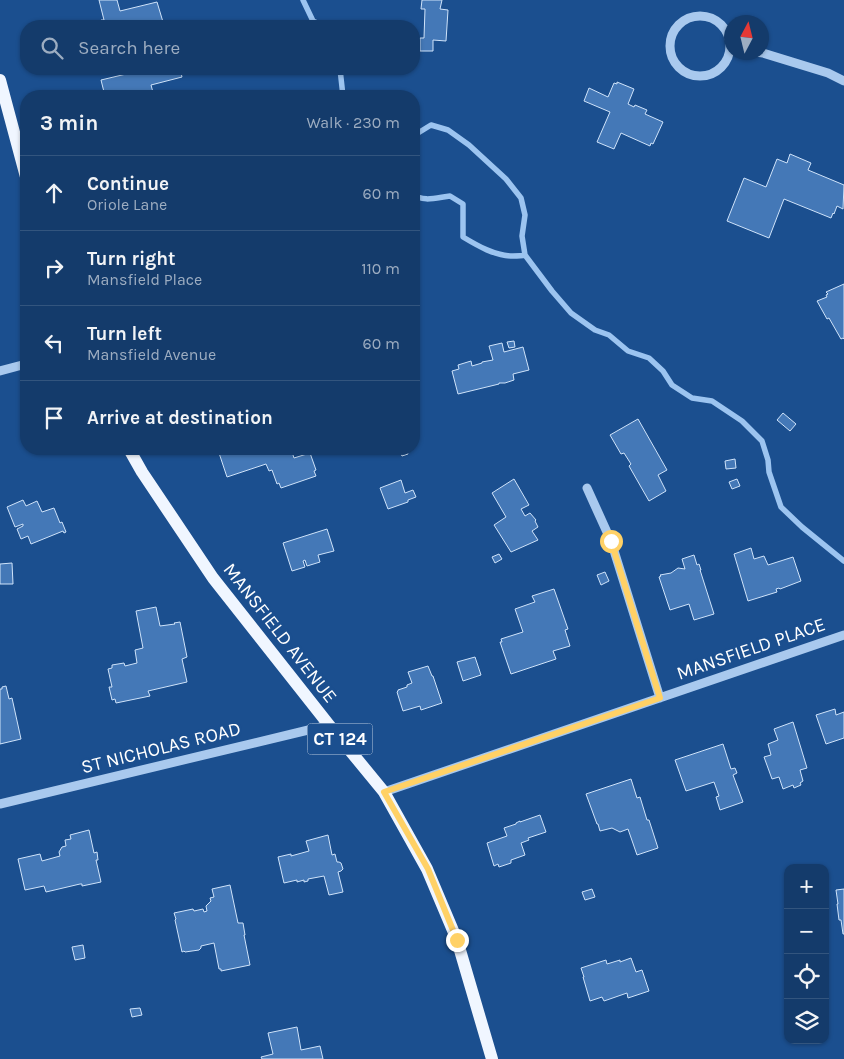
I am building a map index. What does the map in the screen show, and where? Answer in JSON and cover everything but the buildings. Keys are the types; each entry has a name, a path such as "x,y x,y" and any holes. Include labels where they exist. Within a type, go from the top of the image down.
{"main road":[{"path":"0,80 20,155"},
{"name":"MANSFIELD AVENUE","path":"132,455 213,578 384,792 428,869 457,940 492,1059"}],"street":[{"path":"691,17 710,17 726,29 730,38 731,50 722,66 715,72 706,75 696,75 686,72 678,66 670,48 671,38 675,29 691,17"},
{"path":"769,55 828,72 844,81"},
{"path":"0,371 20,366"},
{"path":"587,488 611,541 660,698"},
{"name":"MANSFIELD PLACE","path":"384,792 844,635"},
{"name":"ST NICHOLAS ROAD","path":"0,804 329,725"}],"waterway":[{"path":"303,0 313,20"},
{"path":"341,75 342,90"},
{"path":"420,132 431,125 448,130 469,145 506,179 521,198 525,215 522,236 525,255 571,313 595,330 609,335 628,351 649,358 663,371 672,385 692,398 712,401 742,421 762,441 768,460 769,472 781,507 802,527 844,561"},
{"path":"420,198 426,199 450,196 463,204 463,237 481,247 506,256 525,255"}],"route":[{"path":"457,940 428,869 384,792 660,698 611,541"}]}
